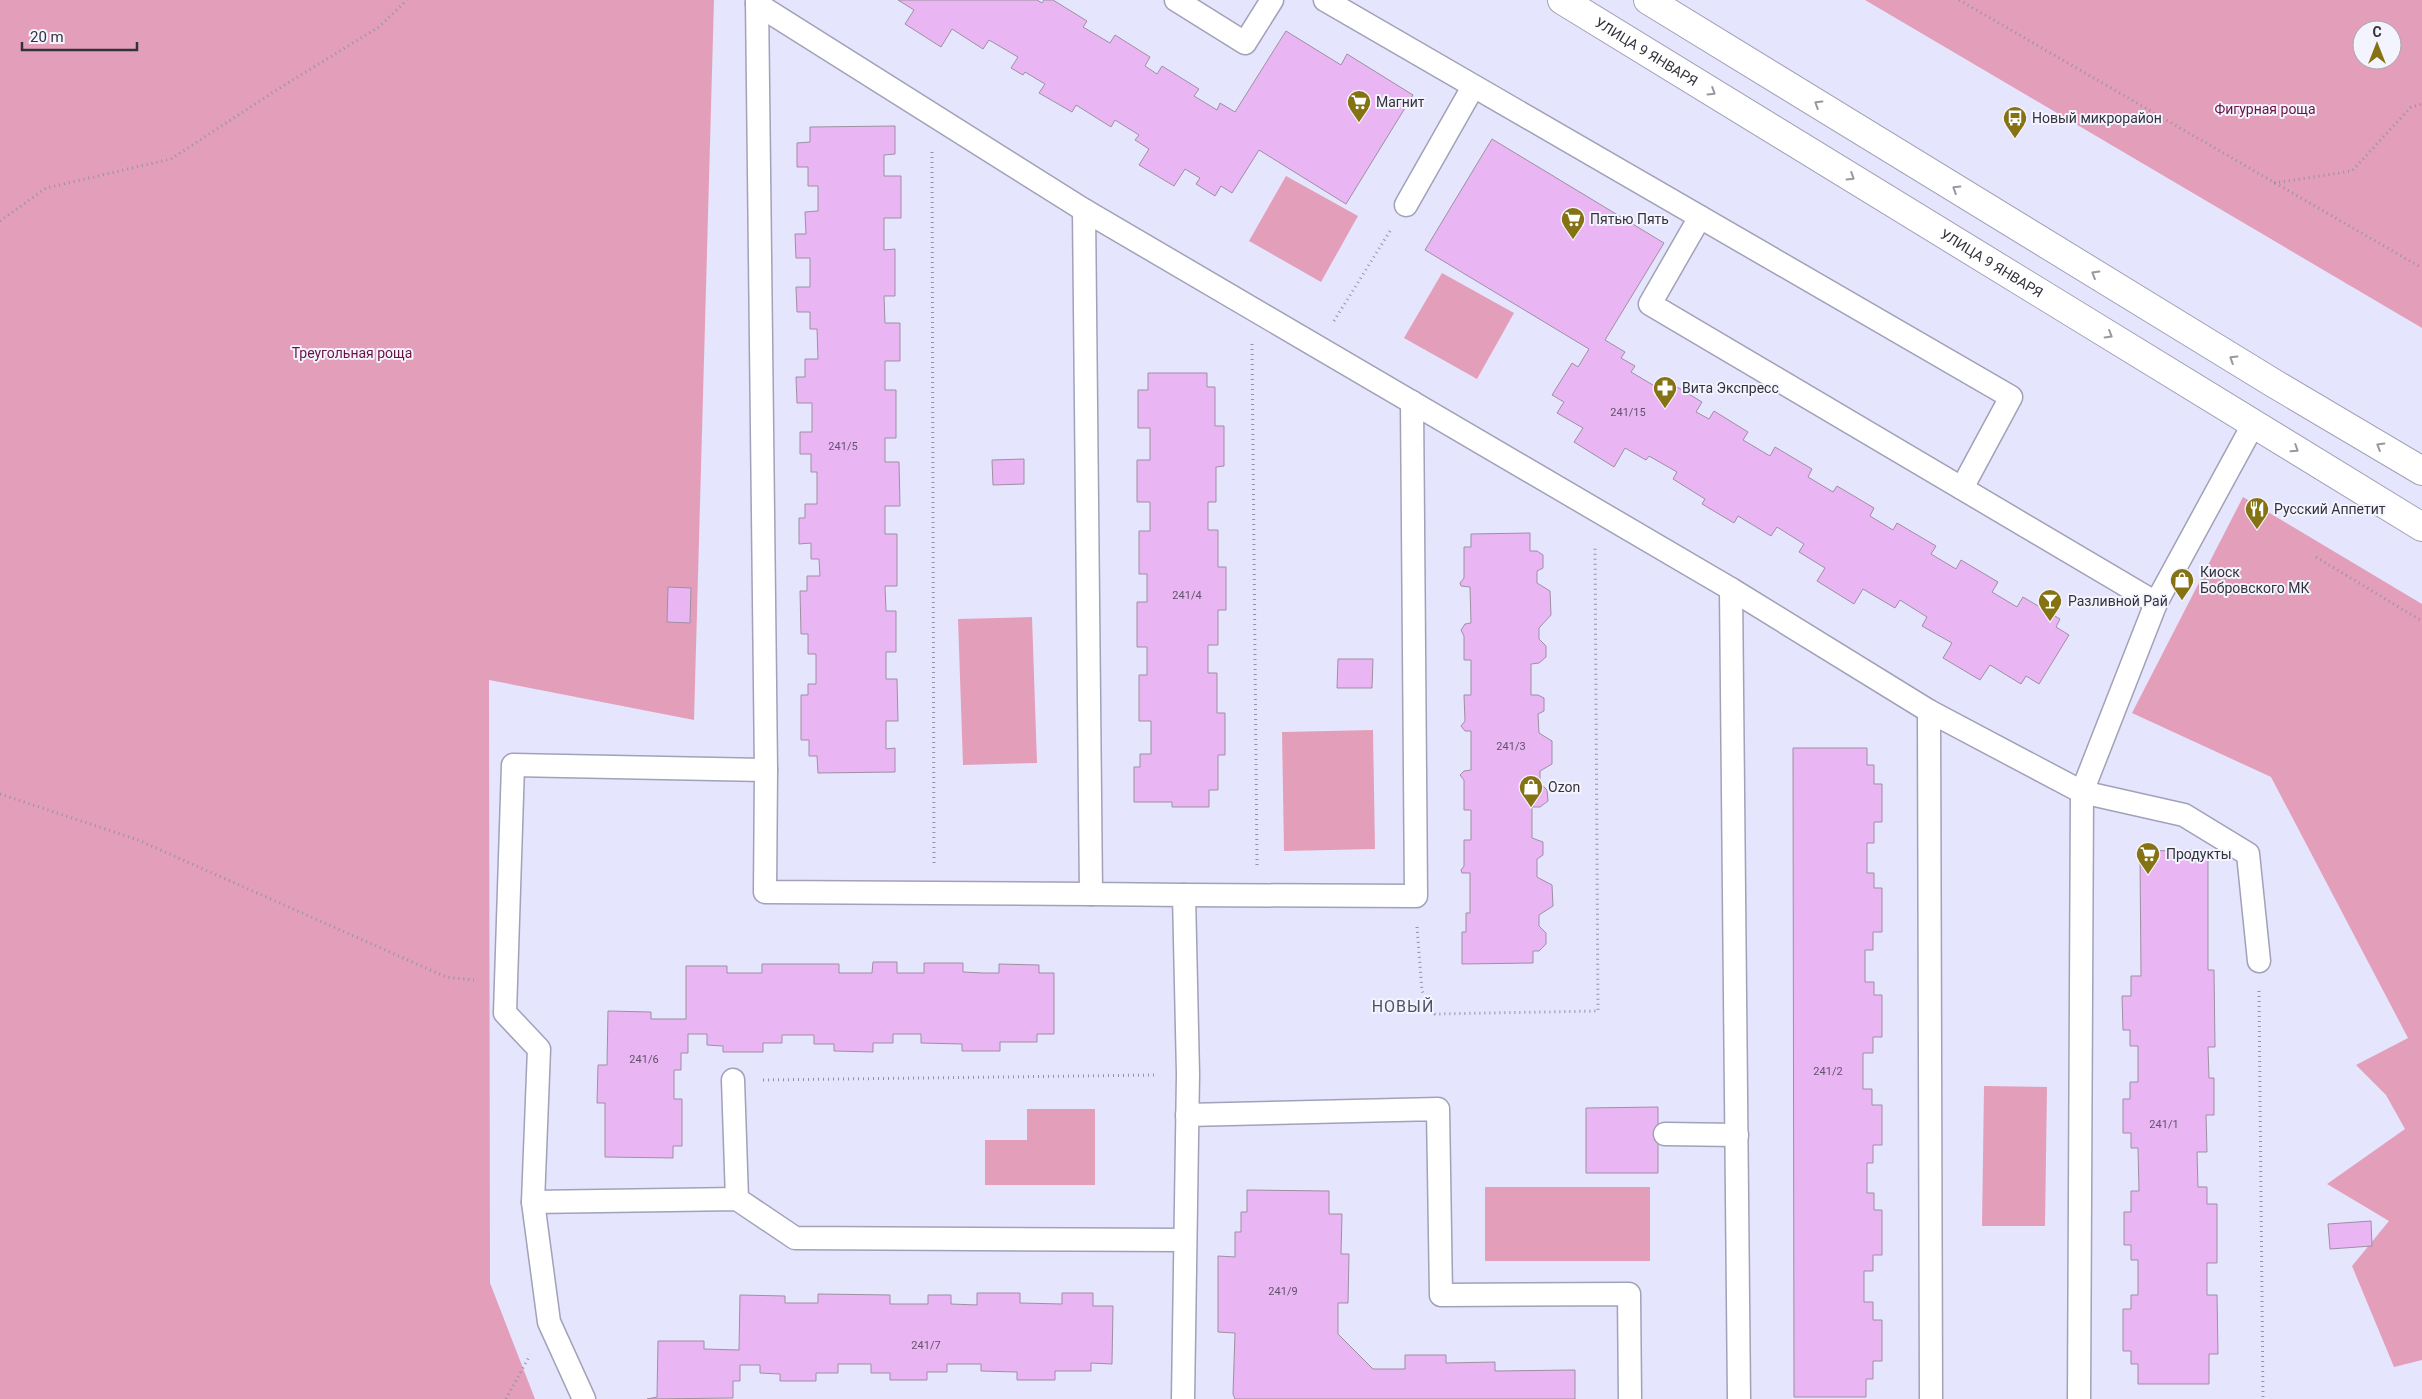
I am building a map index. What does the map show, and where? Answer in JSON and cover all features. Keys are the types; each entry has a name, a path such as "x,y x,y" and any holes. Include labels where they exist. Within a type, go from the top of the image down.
{"main road":[{"name":"УЛИЦА 9 ЯНВАРЯ","path":"1562,0 2254,423 2321,466 2422,526"},
{"path":"1648,0 2275,384 2422,471"},
{"path":"2254,423 2275,384"}],"lane":[{"path":"1176,0 1245,43 1272,0"},
{"path":"1325,0 1474,88 2011,397 1962,488"},
{"path":"757,2 1084,210 1595,508 1928,710 2082,792 2184,815 2248,854 2259,961"},
{"path":"757,2 766,770 765,892 1416,896 1412,402"},
{"path":"1406,205 1474,88"},
{"path":"1084,210 1091,894"},
{"path":"1700,217 1650,304 2156,603"},
{"path":"2079,1399 2082,792 2156,603 2254,423"},
{"path":"1731,589 1739,1399"},
{"path":"1928,710 1931,1399"},
{"path":"584,1399 549,1322 533,1202 539,1050 505,1013 513,765 766,770"},
{"path":"1183,1399 1188,1074 1184,895"},
{"path":"733,1080 738,1199"},
{"path":"1187,1115 1438,1109 1441,1295 1629,1294 1630,1399"},
{"path":"1665,1134 1736,1135"},
{"path":"533,1202 738,1199 795,1238 1185,1240"}],"path":[{"path":"0,221 46,188 171,159 278,89 379,28 407,0"},
{"path":"1960,0 2422,268"},
{"path":"2274,183 2352,171 2411,107 2422,104"},
{"path":"932,114 934,893"},
{"path":"1318,347 1406,205"},
{"path":"1252,308 1257,895"},
{"path":"1416,896 1422,991 1435,1014 1598,1011 1595,508"},
{"path":"2316,557 2422,622"},
{"path":"0,794 138,840 446,977 506,985"},
{"path":"2259,961 2262,1399"},
{"path":"733,1080 1188,1074"},
{"path":"506,1399 549,1322"}],"green space":[{"name":"Треугольная роща","path":"0,0 714,0 694,720 489,680 490,1283 535,1399 0,1399"},
{"name":"Фигурная роща","path":"1865,0 2422,0 2422,328"},
{"path":"1286,176 1358,216 1321,282 1249,241"},
{"path":"1442,273 1514,313 1477,379 1404,338"},
{"path":"2243,497 2422,604 2422,1360 2394,1367 2352,1266 2389,1221 2327,1184 2405,1129 2386,1095 2356,1065 2408,1038 2271,777 2132,713"},
{"path":"1032,617 1037,763 963,765 958,619"},
{"path":"1373,730 1375,849 1284,851 1282,732"},
{"path":"1984,1086 2047,1087 2045,1226 1982,1226"},
{"path":"1027,1109 1095,1109 1095,1185 985,1185 985,1140 1027,1140"},
{"path":"1485,1187 1650,1187 1650,1261 1485,1261"}],"building":[{"path":"898,0 1037,0 1042,3 1044,0 1053,0 1087,21 1083,27 1110,43 1115,35 1150,57 1145,66 1157,74 1162,66 1199,89 1194,96 1217,110 1220,103 1235,112 1286,31 1341,65 1347,54 1413,95 1346,204 1259,150 1232,193 1221,186 1215,196 1196,184 1200,178 1185,169 1174,186 1139,165 1149,149 1135,140 1139,135 1115,120 1111,127 1076,105 1072,112 1039,93 1045,84 1025,72 1023,75 1011,68 1018,57 989,40 983,49 952,29 941,47 905,24 914,10"},
{"path":"895,126 895,154 884,155 884,176 901,176 901,218 884,218 884,250 895,249 895,296 884,296 885,323 900,323 900,361 885,361 885,390 896,390 896,438 885,438 885,462 899,462 900,506 885,506 885,534 897,534 897,586 885,586 886,611 896,611 896,652 886,652 886,679 897,679 898,721 886,721 886,749 895,748 895,772 818,773 817,756 809,756 809,740 801,740 801,695 808,695 808,684 816,684 816,654 808,654 808,634 801,634 800,591 807,591 807,576 820,576 819,559 811,559 811,543 799,544 799,518 805,518 805,504 817,504 817,472 811,472 811,454 800,454 800,432 812,432 812,403 797,403 796,377 805,377 805,359 818,359 817,329 810,329 810,312 797,312 796,287 810,287 810,258 796,258 795,234 806,234 805,212 818,211 818,186 808,186 808,167 797,167 797,143 810,142 810,127"},
{"path":"1492,139 1664,243 1605,340 1625,352 1621,358 1635,366 1631,372 1658,388 1664,379 1702,402 1696,412 1709,419 1714,411 1748,432 1743,440 1770,456 1775,447 1812,469 1808,477 1833,492 1837,486 1874,508 1870,516 1893,530 1897,523 1936,546 1931,554 1956,569 1961,560 1998,582 1992,592 2017,607 2023,597 2060,619 2056,627 2069,635 2039,684 2026,676 2021,684 1990,665 1980,680 1943,658 1952,643 1922,626 1927,617 1900,600 1895,608 1863,589 1854,604 1817,581 1825,568 1799,552 1804,544 1777,527 1771,536 1738,516 1734,523 1702,504 1705,499 1673,479 1677,472 1649,456 1646,460 1625,448 1614,467 1574,442 1583,428 1557,413 1564,402 1552,395 1572,363 1578,367 1589,349 1425,250"},
{"path":"1148,373 1207,373 1207,387 1215,387 1215,426 1224,426 1224,466 1216,467 1216,502 1208,502 1208,530 1218,530 1218,567 1226,567 1226,610 1218,610 1218,645 1208,645 1208,673 1217,673 1217,713 1225,713 1225,755 1218,755 1218,790 1209,790 1209,807 1172,807 1172,802 1134,802 1134,767 1140,767 1140,754 1151,754 1151,721 1139,721 1139,675 1147,675 1147,647 1137,647 1137,602 1147,602 1147,574 1139,574 1139,531 1150,531 1150,502 1137,502 1137,460 1150,460 1150,428 1138,428 1138,390 1148,390"},
{"path":"1024,459 1024,484 993,485 992,460"},
{"path":"1530,533 1530,551 1537,551 1543,555 1543,568 1537,571 1537,583 1550,591 1551,615 1539,628 1539,639 1546,646 1546,657 1539,663 1531,664 1531,695 1538,695 1544,698 1544,711 1538,714 1539,733 1552,741 1552,764 1540,771 1540,783 1547,790 1548,801 1540,807 1532,807 1532,838 1543,842 1543,855 1537,859 1537,877 1552,885 1553,906 1539,915 1539,926 1546,933 1546,944 1539,951 1533,951 1533,963 1462,964 1462,932 1466,932 1466,913 1470,913 1470,873 1462,873 1461,870 1464,866 1464,840 1471,840 1471,810 1464,810 1464,780 1460,775 1464,771 1471,770 1471,731 1465,731 1461,726 1465,721 1464,695 1471,695 1471,660 1464,660 1464,636 1461,630 1465,624 1471,623 1470,587 1461,586 1460,583 1464,578 1464,547 1471,547 1471,534"},
{"path":"668,587 691,588 690,623 667,622"},
{"path":"1338,659 1373,659 1372,688 1337,688"},
{"path":"1793,748 1867,748 1867,765 1874,765 1874,784 1882,784 1882,822 1874,822 1874,843 1867,843 1867,873 1874,873 1874,888 1882,888 1882,932 1873,932 1873,950 1865,950 1865,982 1874,982 1874,995 1882,995 1882,1037 1873,1037 1873,1053 1863,1053 1863,1089 1872,1089 1872,1105 1882,1105 1882,1145 1873,1145 1873,1163 1867,1163 1867,1193 1874,1193 1874,1210 1882,1210 1882,1255 1873,1255 1873,1271 1864,1271 1864,1302 1873,1302 1873,1320 1882,1320 1882,1361 1873,1361 1873,1379 1866,1379 1866,1397 1794,1397"},
{"path":"2208,850 2208,970 2214,970 2215,1047 2208,1047 2209,1078 2214,1078 2214,1115 2206,1115 2207,1152 2197,1152 2198,1187 2207,1187 2207,1204 2217,1204 2217,1263 2207,1263 2207,1295 2217,1295 2218,1354 2209,1354 2209,1384 2138,1384 2138,1364 2131,1364 2131,1351 2123,1351 2123,1309 2131,1309 2131,1295 2138,1295 2138,1260 2131,1260 2131,1245 2124,1245 2124,1212 2131,1212 2131,1191 2139,1191 2138,1148 2131,1148 2131,1133 2123,1133 2123,1099 2130,1099 2130,1082 2138,1082 2138,1046 2130,1046 2130,1030 2123,1030 2122,996 2131,996 2131,976 2141,976 2140,851"},
{"path":"873,962 897,962 897,973 924,973 924,963 963,963 963,972 983,973 999,973 999,964 1039,965 1039,973 1054,973 1054,1034 1037,1034 1037,1042 1000,1042 1000,1051 962,1051 962,1044 921,1043 921,1034 893,1034 893,1043 873,1043 873,1052 834,1051 834,1044 814,1044 814,1035 782,1035 782,1043 763,1043 763,1052 723,1052 723,1046 707,1045 707,1034 688,1034 688,1053 681,1053 681,1070 674,1070 674,1099 682,1099 682,1146 673,1146 673,1158 605,1157 605,1103 597,1103 598,1065 607,1065 608,1011 651,1012 651,1019 686,1019 686,966 727,966 727,973 762,973 762,964 839,964 839,973 872,973"},
{"path":"1658,1107 1658,1173 1586,1173 1586,1108"},
{"path":"1247,1190 1329,1191 1329,1214 1342,1214 1341,1254 1349,1254 1348,1303 1338,1303 1338,1334 1373,1369 1405,1369 1405,1355 1446,1355 1446,1363 1495,1362 1495,1371 1575,1370 1575,1399 1235,1399 1233,1394 1235,1333 1218,1332 1218,1256 1235,1257 1235,1232 1241,1232 1241,1212 1247,1212"},
{"path":"2371,1221 2372,1246 2330,1249 2328,1224"},
{"path":"977,1293 1020,1293 1020,1303 1062,1304 1062,1293 1093,1293 1093,1306 1113,1306 1112,1364 1091,1363 1091,1371 1055,1371 1055,1380 1017,1380 1017,1372 981,1371 981,1364 947,1364 947,1372 927,1372 927,1380 890,1380 890,1373 871,1373 871,1364 838,1364 838,1373 816,1373 816,1381 780,1381 780,1374 760,1373 760,1365 740,1365 740,1381 733,1381 733,1398 647,1399 657,1397 658,1341 704,1341 704,1349 739,1350 740,1295 785,1296 785,1303 818,1303 818,1294 890,1295 890,1304 928,1304 928,1295 951,1295 951,1304 977,1305"}],"place":[{"name":"Магнит","path":"1359,123"},
{"name":"Новый микрорайон","path":"2015,139"},
{"name":"Пятью Пять","path":"1573,240"},
{"name":"Вита Экспресс","path":"1665,409"},
{"name":"Русский Аппетит","path":"2257,530"},
{"name":"Киоск Бобровского МК","path":"2182,601"},
{"name":"Разливной Рай","path":"2050,622"},
{"name":"Ozon","path":"1531,808"},
{"name":"Продукты","path":"2148,875"}],"district":[{"name":"НОВЫЙ","path":"1403,1006"}]}
